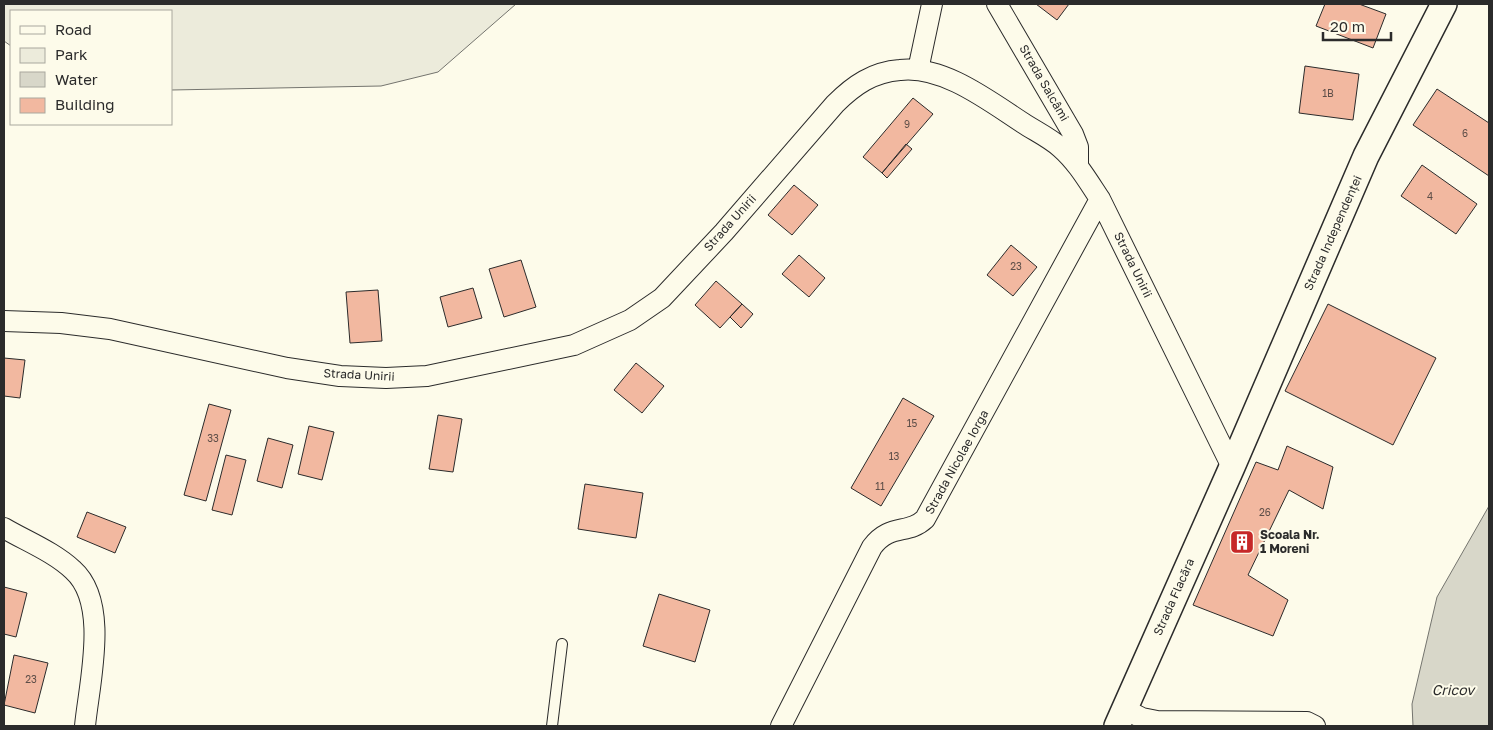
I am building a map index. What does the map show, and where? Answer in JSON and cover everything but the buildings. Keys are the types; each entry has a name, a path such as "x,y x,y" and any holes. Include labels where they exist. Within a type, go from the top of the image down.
{"street":[{"path":"918,70 932,4"},
{"name":"Strada Independenței","path":"1232,467 1366,156 1444,4"},
{"name":"Strada Salcâmi","path":"1006,8 1073,134 1078,147 1078,166"},
{"name":"Strada Unirii","path":"4,321 61,323 110,329 287,368 340,376 386,378 427,376 574,345 630,320 662,298 724,232 852,87 873,76 900,70 918,70 963,84 1060,147 1078,166 1100,199 1232,467"},
{"name":"Strada Nicolae Iorga","path":"781,726 872,547 880,537 892,530 918,525 925,519 1100,199"},
{"name":"Strada Flacăra","path":"1120,717 1232,467"},
{"path":"4,528 74,570 87,590 93,612 95,636 85,726"},
{"path":"1120,717 1157,721 1308,722 1315,726"}],"lane":[{"path":"552,726 562,644"}],"green space":[{"path":"4,4 516,4 438,72 381,86 172,90 172,10 10,10 10,45 4,41"}],"water":[{"name":"Cricov","path":"1489,506 1489,726 1413,726 1412,704 1437,597"}],"place":[{"name":"Scoala Nr. 1 Moreni","path":"1242,542"}]}
